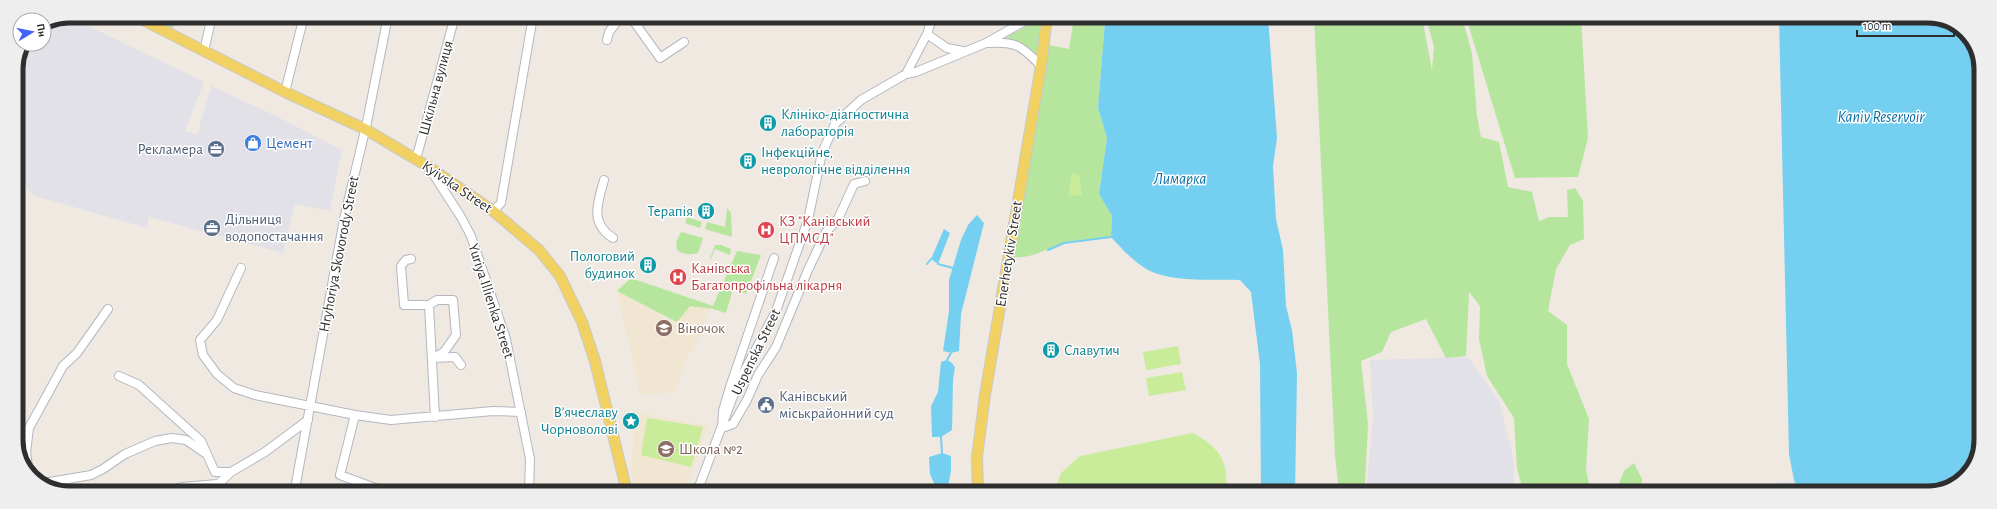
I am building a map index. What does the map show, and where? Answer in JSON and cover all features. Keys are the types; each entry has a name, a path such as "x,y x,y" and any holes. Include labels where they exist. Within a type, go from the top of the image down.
{"main road":[{"name":"Kyivska Street","path":"149,23 285,92 365,129 429,167 493,211 549,260 567,289 582,322 595,361 626,486"},
{"name":"Enerhetykiv Street","path":"978,486 978,457 985,395 1041,66 1046,23"}],"street":[{"path":"204,51 210,23"},
{"path":"285,92 302,23"},
{"name":"Hryhoriya Skovorody Street","path":"296,486 344,219 365,129 387,23"},
{"name":"Шкільна вулиця","path":"414,159 418,152 453,23"},
{"path":"493,211 501,203 532,23"},
{"path":"607,40 609,32 616,23"},
{"path":"635,23 660,58 684,42"},
{"path":"906,74 927,34 931,23"},
{"name":"Uspenska Street","path":"699,486 738,383 776,311 808,220 822,153 835,124 861,100 906,74 916,72 986,43 1021,23"},
{"path":"927,34 947,48 964,51"},
{"path":"986,43 1004,42 1024,48 1041,66"},
{"name":"Yuriya Illienka Street","path":"429,167 461,217 470,236 506,339 522,412 530,459 529,486"},
{"path":"604,180 597,218 603,232 613,238"},
{"path":"774,258 730,384 722,411 722,428 733,424 747,400 758,375 776,347 808,270 826,232 838,219 854,184 865,181"},
{"path":"411,259 406,260 401,266 404,305 429,305 437,300 453,300 456,335 444,352 433,358"},
{"path":"241,268 217,320 200,340 203,355 217,374 234,388 255,395 355,415 392,420 493,411 522,412"},
{"path":"429,305 435,417"},
{"path":"26,456 29,428 62,366 77,353 108,309"},
{"path":"433,358 455,357 461,366"},
{"path":"119,376 140,385 201,442 215,472 231,472"},
{"path":"355,415 340,475 370,486"},
{"path":"194,486 217,484 231,472 265,452 308,420"},
{"path":"50,482 91,475 103,469 125,454 155,441 172,438 186,440 205,453"}],"shaded area":[{"path":"82,23 204,82 185,131 197,135 211,86 274,115 342,150 330,211 295,204 283,253 149,217 147,228 35,196 27,189 23,181 24,60 27,52 52,52 52,27 60,24"},
{"name":"Віночок","path":"631,278 711,306 694,349 688,355 674,393 640,394 617,291"},
{"path":"1468,357 1499,401 1514,461 1514,486 1367,486 1373,417 1370,360"},
{"name":"Школа №2","path":"636,412 708,426 686,486 635,486 631,473"},
{"path":"1794,480 1797,486 1775,486 1774,483"}],"green space":[{"path":"161,23 174,23 173,29"},
{"path":"1032,23 1042,24 1037,56 1016,41 1004,39"},
{"path":"1105,23 1098,108 1107,138 1099,194 1112,216 1111,237 1064,243 1034,255 1014,257 1049,45 1069,49 1073,24"},
{"path":"1314,23 1423,23 1432,70 1434,47 1428,23 1464,23 1472,53 1477,116 1481,137 1499,142 1508,187 1532,192 1539,221 1549,217 1568,217 1567,190 1575,188 1583,201 1584,239 1570,245 1556,269 1548,311 1567,325 1567,364 1589,419 1586,470 1589,486 1522,486 1517,469 1514,418 1487,376 1479,339 1480,306 1469,292 1466,356 1446,358 1426,319 1391,332 1382,352 1361,361 1368,424 1364,486 1338,486 1335,455"},
{"path":"1468,23 1581,23 1588,138 1578,177 1515,178"},
{"path":"1072,173 1079,175 1082,195 1068,196"},
{"path":"727,208 731,213 732,237 705,229 707,222 725,227"},
{"path":"687,217 702,222 700,228 685,223"},
{"path":"681,232 703,238 698,253 687,254 677,250 676,242"},
{"path":"715,245 721,245 731,249 730,255 715,249 710,259"},
{"path":"737,251 761,255 746,294 733,289 726,313 713,309 690,306 677,322 617,291 631,278 713,306"},
{"path":"1178,346 1181,364 1146,370 1143,352"},
{"path":"1182,372 1186,390 1149,396 1146,378"},
{"path":"647,418 703,427 691,467 641,455"},
{"path":"1193,433 1210,444 1221,457 1226,472 1227,486 1056,486 1061,473 1080,456"},
{"path":"1634,463 1642,479 1642,486 1618,486 1624,471"}],"water":[{"name":"Лимарка","path":"1105,23 1268,23 1277,138 1273,166 1276,219 1283,250 1286,306 1292,330 1297,373 1295,486 1261,486 1260,364 1251,292 1240,280 1193,280 1158,274 1148,270 1138,263 1111,237 1112,216 1099,194 1107,138 1098,108"},
{"name":"Kaniv Reservoir","path":"1779,23 1928,23 1943,25 1951,29 1963,39 1968,46 1974,66 1974,440 1973,449 1968,463 1958,475 1951,480 1934,486 1797,486 1794,480 1789,454"},
{"path":"977,215 984,223 961,314 959,351 951,353 943,351 949,311 949,280 961,240 968,225"},
{"path":"944,229 950,233 938,264 931,259"},
{"path":"947,360 955,367 953,380 952,430 941,437 932,437 931,406 938,392 941,362"},
{"path":"942,453 951,456 951,471 948,486 935,486 930,474 929,457"}],"waterway":[{"path":"1048,250 1064,243 1111,237"},
{"path":"927,264 931,259"},
{"path":"938,264 953,268"},
{"path":"947,360 951,353"},
{"path":"941,437 942,453"}],"place":[{"name":"Клініко-діагностична лабораторія","path":"768,123"},
{"name":"Цемент","path":"253,143"},
{"name":"Рекламера","path":"216,149"},
{"name":"Інфекційне, неврологічне відділення","path":"748,161"},
{"name":"Терапія","path":"706,211"},
{"name":"Дільниця водопостачання","path":"212,228"},
{"name":"КЗ \"Канівський ЦПМСД\"","path":"766,230"},
{"name":"Пологовий будинок","path":"648,265"},
{"name":"Канівська Багатопрофільна лікарня","path":"678,277"},
{"name":"Віночок","path":"664,328"},
{"name":"Славутич","path":"1051,350"},
{"name":"Канівський міськрайонний суд","path":"766,405"},
{"name":"В’ячеславу Чорноволові","path":"631,421"},
{"name":"Школа №2","path":"666,449"}]}
